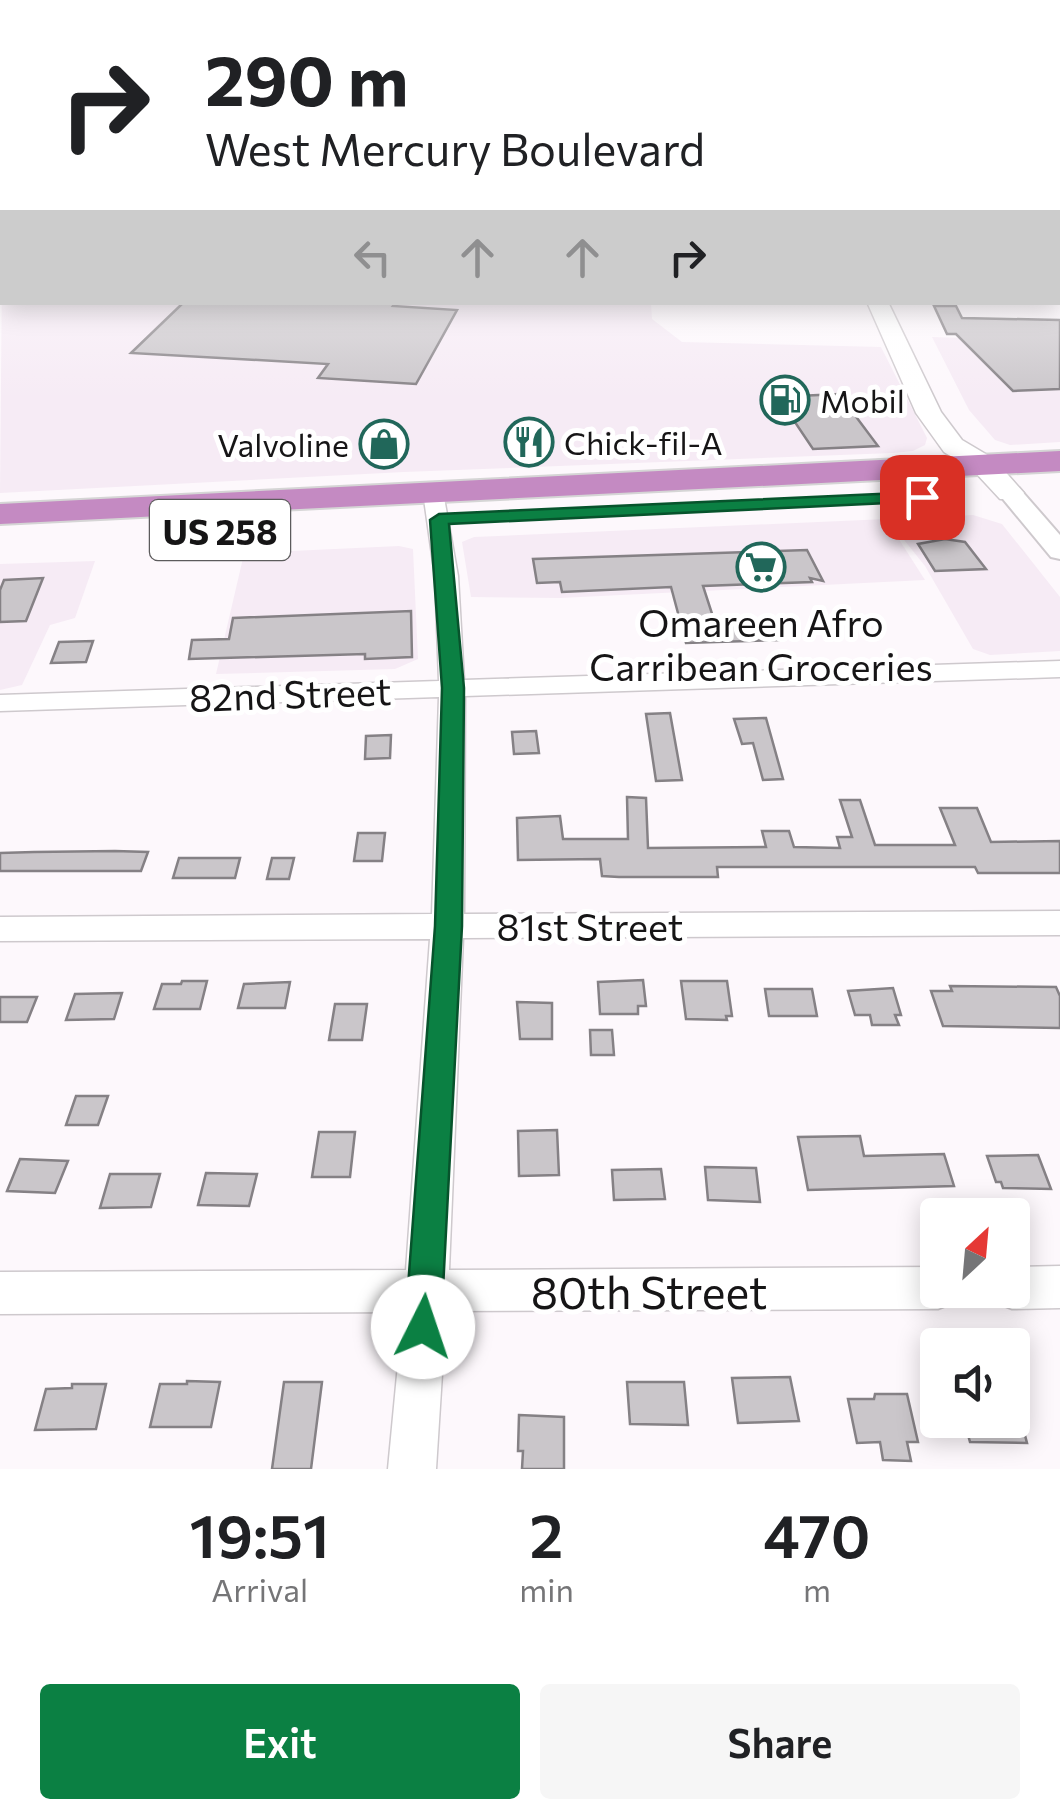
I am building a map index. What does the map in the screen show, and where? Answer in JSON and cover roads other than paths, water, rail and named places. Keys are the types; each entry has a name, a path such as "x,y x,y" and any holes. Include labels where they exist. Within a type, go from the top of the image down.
{"highway":[{"name":"US 258","path":"0,541 1060,461"},
{"name":"US 258","path":"0,514 1060,490"}],"main road":[{"path":"888,308 922,346 943,394 979,445 984,465"},
{"path":"888,308 929,413 953,446 984,465 1010,493"}],"street":[{"path":"1010,493 1060,551"},
{"path":"412,1469 448,926 453,688 436,506"},
{"name":"82nd Street","path":"0,703 1060,669"},
{"name":"81st Street","path":"0,929 1060,923"},
{"name":"80th Street","path":"0,1293 920,1288"},
{"path":"1030,1288 1060,1288"}],"place":[{"name":"Mobil","path":"785,400"},
{"name":"Chick-fil-A","path":"529,442"},
{"name":"Valvoline","path":"384,444"},
{"name":"Omareen Afro Carribean Groceries","path":"761,567"}]}
